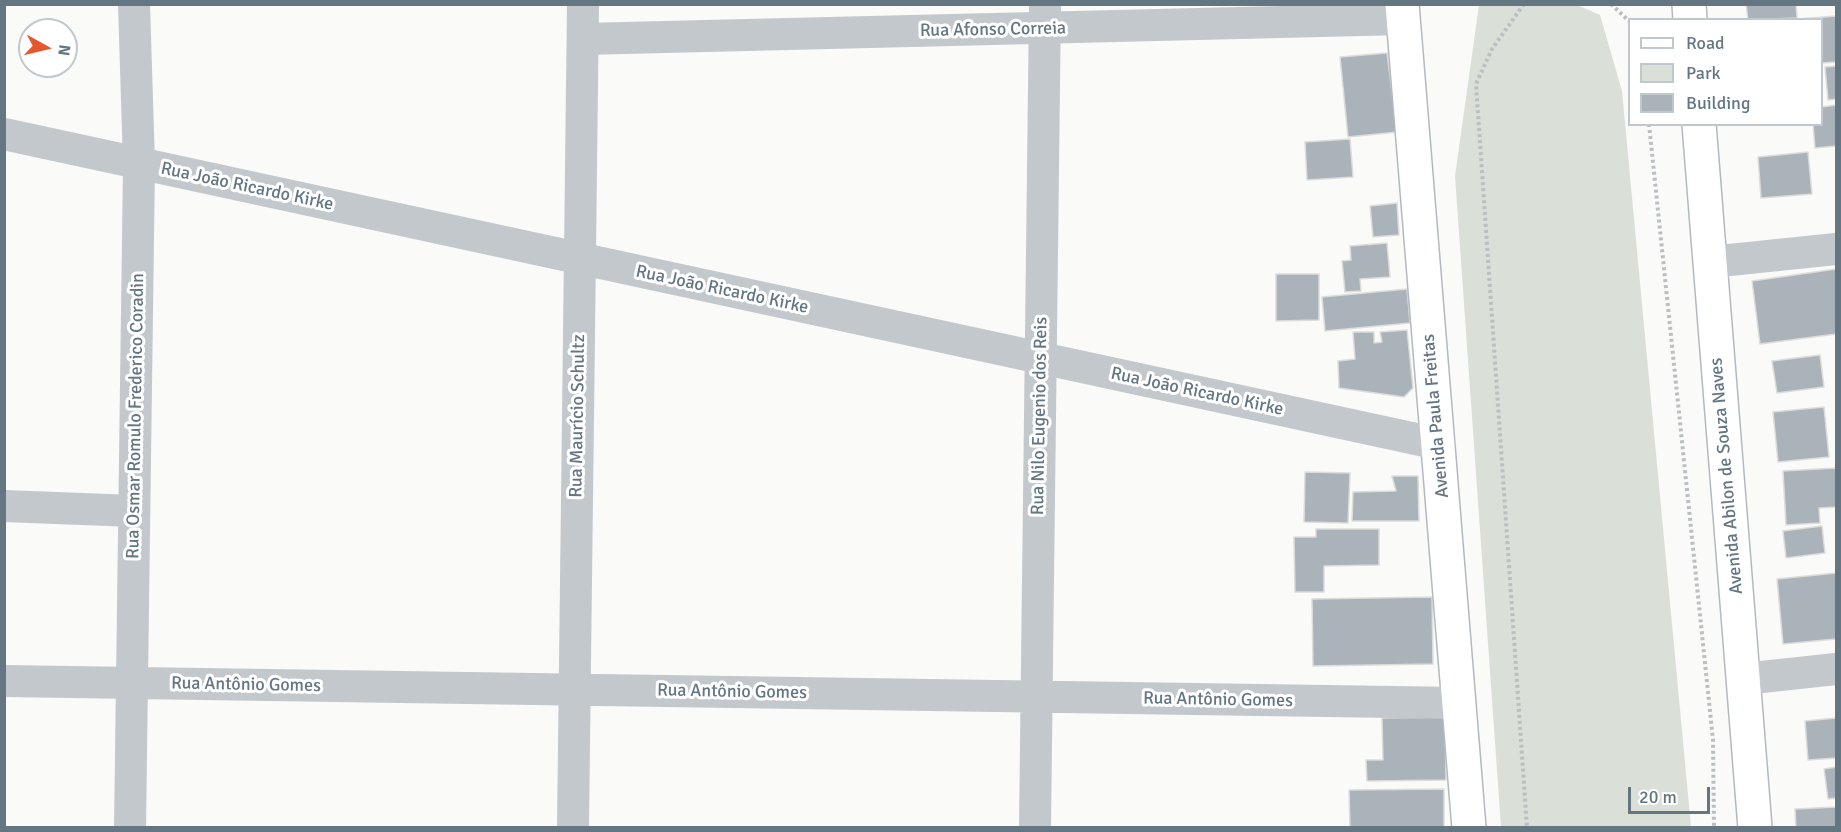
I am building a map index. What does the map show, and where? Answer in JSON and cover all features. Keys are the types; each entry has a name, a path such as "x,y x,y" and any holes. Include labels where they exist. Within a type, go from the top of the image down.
{"main road":[{"name":"Avenida Paula Freitas","path":"1408,9 1469,828"},
{"name":"Avenida Abilon de Souza Naves","path":"1699,126 1755,828"}],"street":[{"name":"Rua Osmar Romulo Frederico Coradin","path":"130,828 139,164 134,4"},
{"name":"Rua Maurício Schultz","path":"573,828 583,4"},
{"name":"Rua Afonso Correia","path":"583,39 1045,16 1408,9"},
{"name":"Rua Nilo Eugenio dos Reis","path":"1035,828 1045,16"},
{"name":"Rua João Ricardo Kirke","path":"4,134 1439,444"},
{"path":"1710,262 1836,249"},
{"path":"4,506 134,511"},
{"path":"1743,679 1836,669"},
{"name":"Rua Antônio Gomes","path":"4,681 1459,703"}],"path":[{"path":"1524,4 1492,49 1476,84 1527,828"},
{"path":"1611,4 1628,21"},
{"path":"1649,126 1713,740 1714,828"}],"green space":[{"path":"1479,5 1577,5 1600,15 1622,91 1691,827 1501,827 1455,176"}],"building":[{"path":"1746,4 1796,4 1797,18 1748,18"},
{"path":"1836,16 1836,62 1823,63 1823,18 1811,18"},
{"path":"1387,53 1397,132 1348,137 1340,57"},
{"path":"1836,66 1836,99 1828,100 1825,67"},
{"path":"1836,105 1836,146 1815,148 1813,126 1823,126 1823,107"},
{"path":"1350,139 1353,177 1307,180 1305,142"},
{"path":"1808,152 1812,194 1761,198 1758,157"},
{"path":"1397,203 1399,235 1373,237 1370,206"},
{"path":"1387,243 1390,277 1360,279 1361,291 1345,292 1342,261 1351,260 1350,246"},
{"path":"1836,269 1836,334 1760,344 1752,281"},
{"path":"1276,274 1319,274 1319,320 1276,321"},
{"path":"1407,289 1410,323 1325,331 1322,297"},
{"path":"1407,330 1413,388 1404,397 1339,388 1338,361 1355,359 1353,332 1374,332 1374,343 1382,342 1380,332"},
{"path":"1820,355 1824,387 1777,393 1772,361"},
{"path":"1824,407 1829,457 1778,462 1773,412"},
{"path":"1836,468 1836,507 1819,508 1820,523 1786,525 1783,471"},
{"path":"1305,472 1350,473 1348,523 1304,522"},
{"path":"1392,476 1418,476 1419,521 1352,521 1353,492 1396,491"},
{"path":"1822,526 1825,553 1786,558 1783,531"},
{"path":"1316,529 1379,529 1379,565 1324,566 1324,592 1295,592 1294,537 1316,537"},
{"path":"1836,573 1836,639 1783,644 1777,579"},
{"path":"1432,597 1433,664 1313,666 1312,599"},
{"path":"1445,717 1446,780 1367,781 1366,760 1383,760 1382,718"},
{"path":"1836,718 1836,758 1808,760 1805,721"},
{"path":"1836,767 1836,798 1828,799 1824,769"},
{"path":"1444,789 1444,828 1350,828 1349,790"},
{"path":"1836,807 1836,828 1796,828 1795,809"}]}
